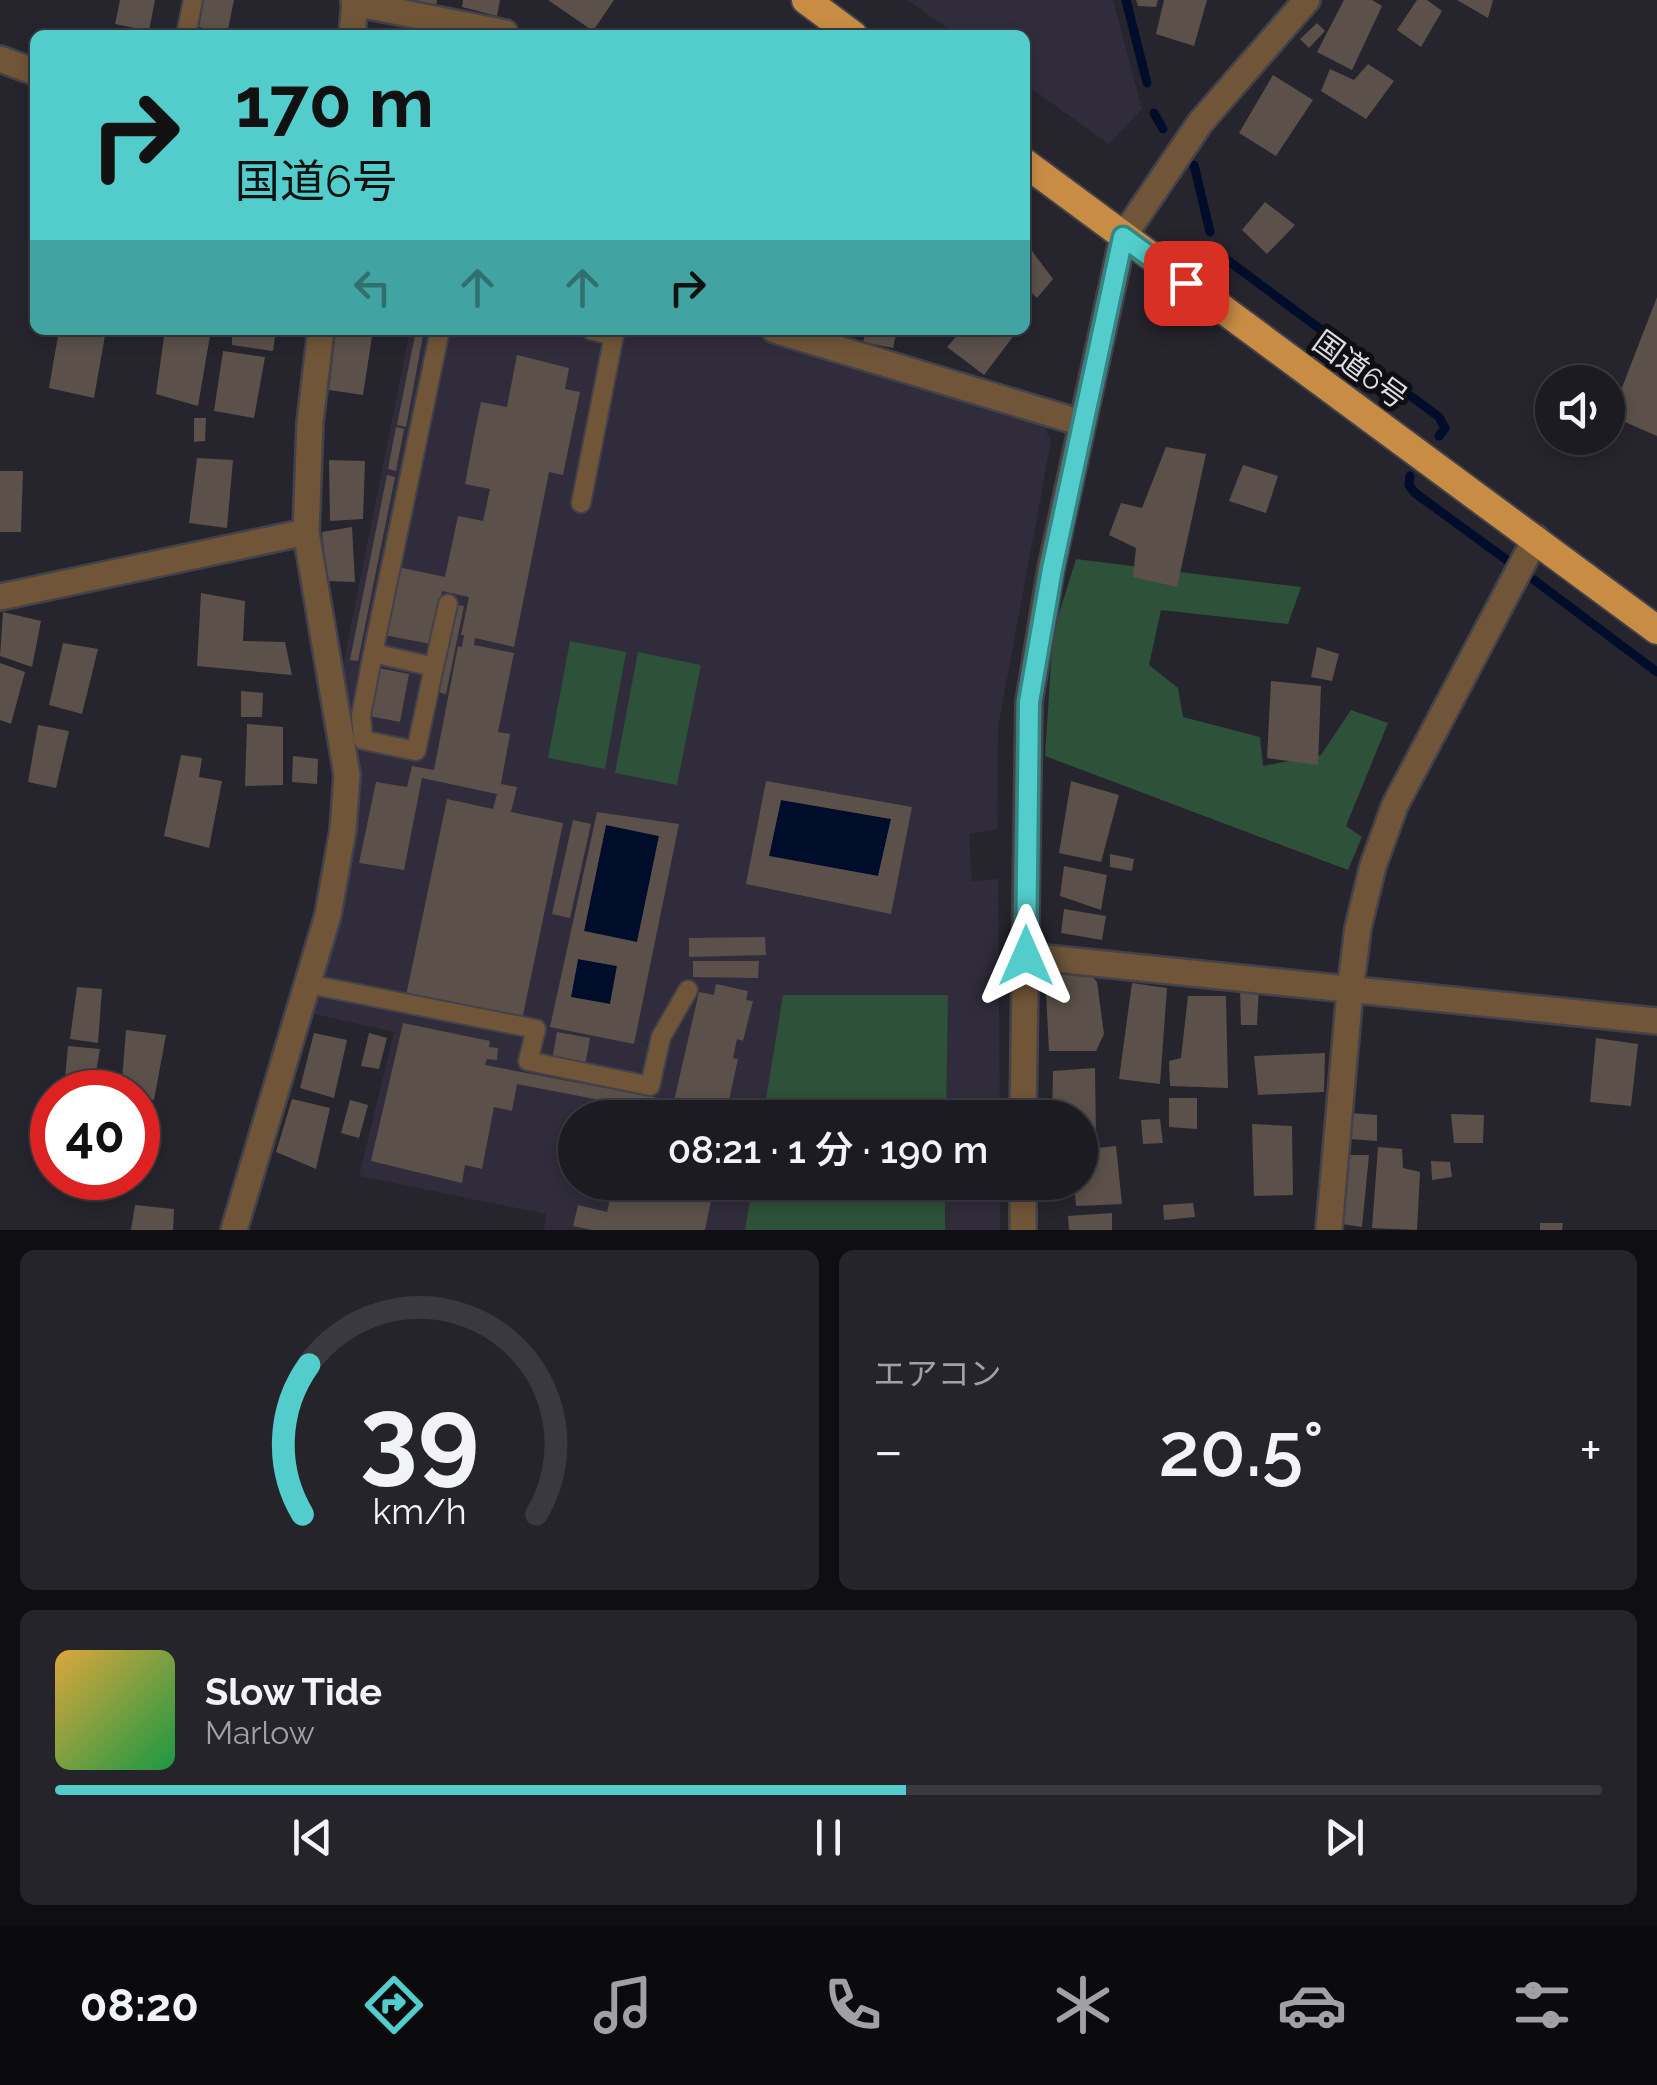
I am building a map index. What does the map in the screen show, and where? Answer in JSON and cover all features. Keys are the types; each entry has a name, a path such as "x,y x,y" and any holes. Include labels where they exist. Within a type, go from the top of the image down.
{"highway":[{"path":"806,0 846,30"},
{"name":"国道6号","path":"1030,168 1657,630"}],"street":[{"path":"1023,1100 1029,702 1038,634 1123,237 1200,122 1307,0"},
{"path":"352,30 355,1 491,30"},
{"path":"0,59 30,70"},
{"path":"234,1230 308,984 344,830 347,775 306,532 310,422 320,335"},
{"path":"792,335 1082,423"},
{"path":"0,597 306,532"},
{"path":"1329,1230 1350,990 1369,881 1395,804 1536,538"},
{"path":"1026,956 1657,1021"},
{"path":"1024,1200 1024,1230"}],"lane":[{"path":"187,30 193,0"},
{"path":"439,335 373,652 361,716 363,740 416,750 448,604"},
{"path":"581,503 614,335"},
{"path":"373,652 434,667"},
{"path":"308,984 536,1030 528,1062 650,1086 660,1037 688,990"}],"shaded area":[{"path":"908,0 1113,0 1142,109 1109,144 1030,88 1030,30 950,30"},
{"path":"409,335 758,335 1044,425 1051,442 998,727 997,829 969,834 972,881 998,879 1000,1100 558,1100 558,1200 1000,1200 1000,1230 544,1230 546,1214 359,1176 394,1032 314,1014 354,830 341,675"}],"green space":[{"path":"1076,559 1301,587 1288,624 1161,610 1149,665 1178,688 1183,717 1260,737 1263,766 1321,755 1351,710 1388,723 1346,826 1362,837 1348,870 1045,756 1053,633"},
{"path":"570,641 626,652 605,769 548,758"},
{"path":"638,652 701,665 677,785 615,773"},
{"path":"783,995 948,995 946,1100 766,1100"},
{"path":"750,1200 945,1200 945,1230 745,1230"}],"water":[{"path":"781,800 891,819 878,876 769,856"},
{"path":"606,825 659,836 637,942 584,931"},
{"path":"578,959 617,966 610,1004 571,997"}],"building":[{"path":"120,0 155,0 149,30 115,24"},
{"path":"204,0 234,0 228,30 199,27"},
{"path":"388,0 437,0 435,13"},
{"path":"463,0 500,0 497,16 462,7"},
{"path":"548,0 614,0 592,30"},
{"path":"1136,0 1158,0 1156,7 1138,6"},
{"path":"1164,0 1207,0 1194,46 1156,34"},
{"path":"1344,0 1372,0 1382,6 1352,70 1317,52"},
{"path":"1417,0 1427,0 1442,11 1421,47 1397,30"},
{"path":"1457,0 1493,0 1488,18"},
{"path":"1317,23 1325,31 1309,48 1300,39"},
{"path":"1368,64 1394,81 1366,119 1321,91 1330,69 1354,80"},
{"path":"1273,75 1313,100 1276,156 1239,133"},
{"path":"1265,202 1295,225 1267,254 1242,230"},
{"path":"1030,248 1053,279 1037,298 1030,291"},
{"path":"1657,297 1657,436 1625,422 1625,380"},
{"path":"58,335 105,335 94,398 49,388"},
{"path":"164,335 210,335 198,406 156,394"},
{"path":"232,335 275,335 273,351 232,345"},
{"path":"335,335 372,335 363,395 329,390"},
{"path":"415,335 423,335 406,427 397,425"},
{"path":"865,335 896,335 893,348 863,342"},
{"path":"958,335 1014,335 984,375 947,347"},
{"path":"223,351 265,357 254,418 214,411"},
{"path":"517,355 569,368 565,389 580,392 563,475 549,472 514,647 475,638 474,645 514,653 498,732 510,734 501,784 517,787 511,812 563,823 522,1020 406,996 447,799 493,809 497,794 422,778 404,870 359,863 376,782 407,787 412,766 434,770 458,646 462,647 464,635 469,597 442,591 431,644 384,635 398,567 445,577 458,516 483,521 490,489 465,484 476,426 481,402 507,407"},
{"path":"194,418 206,418 205,441 194,442"},
{"path":"396,427 404,429 396,471 388,469"},
{"path":"1166,447 1206,454 1177,587 1133,577 1136,548 1109,535 1121,503 1142,508"},
{"path":"197,458 233,460 227,528 189,523"},
{"path":"329,460 365,461 363,519 330,521"},
{"path":"1243,465 1278,476 1266,513 1229,501"},
{"path":"0,471 23,471 21,532 0,532"},
{"path":"387,475 395,477 358,661 350,660"},
{"path":"352,527 355,582 327,581 322,532"},
{"path":"201,593 245,601 243,641 285,642 292,675 197,666"},
{"path":"456,605 464,606 446,694 437,692"},
{"path":"3,612 41,621 32,667 0,656"},
{"path":"63,643 98,649 82,714 49,705"},
{"path":"1317,647 1339,654 1332,681 1311,677"},
{"path":"0,663 25,672 11,724 0,720"},
{"path":"378,668 409,674 400,722 369,716"},
{"path":"1271,681 1321,686 1318,765 1267,758"},
{"path":"241,691 263,693 262,717 241,717"},
{"path":"247,724 283,727 283,785 245,786"},
{"path":"38,725 69,731 56,788 28,782"},
{"path":"181,755 202,758 199,777 222,781 209,848 164,836"},
{"path":"293,756 318,759 317,784 292,782"},
{"path":"766,781 912,807 891,914 746,884","holes":["781,800 891,819 878,876 769,856"]},
{"path":"1071,781 1119,795 1101,862 1059,853"},
{"path":"597,812 679,824 634,1044 550,1027","holes":["606,825 659,836 637,942 584,931","578,959 617,966 610,1004 571,997"]},
{"path":"573,820 591,824 570,918 552,914"},
{"path":"1110,854 1134,859 1132,871 1110,867"},
{"path":"1064,866 1107,875 1101,910 1060,896"},
{"path":"1064,909 1106,916 1102,940 1061,933"},
{"path":"765,937 766,955 689,957 689,938"},
{"path":"693,961 759,961 758,978 693,977"},
{"path":"1090,974 1097,982 1104,1034 1096,1051 1049,1051 1045,975"},
{"path":"1132,983 1167,988 1160,1084 1119,1079"},
{"path":"716,984 748,991 746,1000 753,1001 743,1041 737,1039 733,1058 738,1059 729,1100 674,1100 699,992 714,995"},
{"path":"77,987 102,989 98,1043 70,1039"},
{"path":"1259,987 1257,1025 1241,1025 1240,988"},
{"path":"1188,996 1226,996 1228,1088 1170,1086 1169,1061 1181,1058"},
{"path":"403,1023 490,1041 489,1047 498,1048 497,1060 487,1059 485,1065 669,1100 600,1100 517,1084 512,1111 494,1107 482,1169 465,1165 462,1183 371,1161"},
{"path":"126,1030 166,1035 160,1070 123,1070"},
{"path":"557,1032 590,1038 585,1066 552,1060"},
{"path":"314,1033 347,1040 334,1098 300,1088"},
{"path":"369,1033 387,1038 379,1069 361,1066"},
{"path":"1596,1038 1638,1044 1631,1106 1590,1102"},
{"path":"68,1046 100,1049 96,1070 66,1070"},
{"path":"1325,1053 1324,1092 1258,1095 1254,1056"},
{"path":"1095,1068 1095,1100 1052,1100 1053,1071"},
{"path":"1169,1098 1197,1098 1197,1129 1169,1127"},
{"path":"292,1099 330,1108 316,1169 276,1152"},
{"path":"350,1100 368,1105 359,1138 341,1133"},
{"path":"1350,1113 1377,1115 1377,1141 1350,1139"},
{"path":"1451,1114 1484,1115 1483,1143 1454,1143"},
{"path":"1160,1119 1163,1143 1143,1144 1141,1120"},
{"path":"1252,1124 1292,1126 1293,1195 1254,1196"},
{"path":"1116,1146 1122,1204 1076,1206 1076,1200 1098,1200 1098,1148"},
{"path":"1378,1147 1402,1149 1403,1168 1420,1172 1417,1230 1372,1228"},
{"path":"1349,1155 1369,1155 1362,1227 1342,1224"},
{"path":"1431,1161 1450,1162 1452,1177 1432,1180"},
{"path":"610,1200 711,1200 705,1230 592,1230 573,1226 578,1205 607,1212"},
{"path":"1193,1203 1195,1217 1164,1220 1163,1205"},
{"path":"135,1205 174,1209 173,1230 131,1230"},
{"path":"1112,1213 1112,1230 1069,1230 1068,1216"},
{"path":"1540,1223 1563,1223 1562,1230 1540,1230"}],"waterway":[{"path":"1126,0 1147,83"},
{"path":"1154,113 1163,129"},
{"path":"1194,165 1210,232"},
{"path":"1219,254 1439,417 1445,428 1439,436"},
{"path":"1410,476 1409,485 1415,493 1511,563"},
{"path":"1534,580 1657,672"}],"route":[{"path":"1026,956 1026,777 1029,702 1038,634 1123,237 1186,283"}]}
